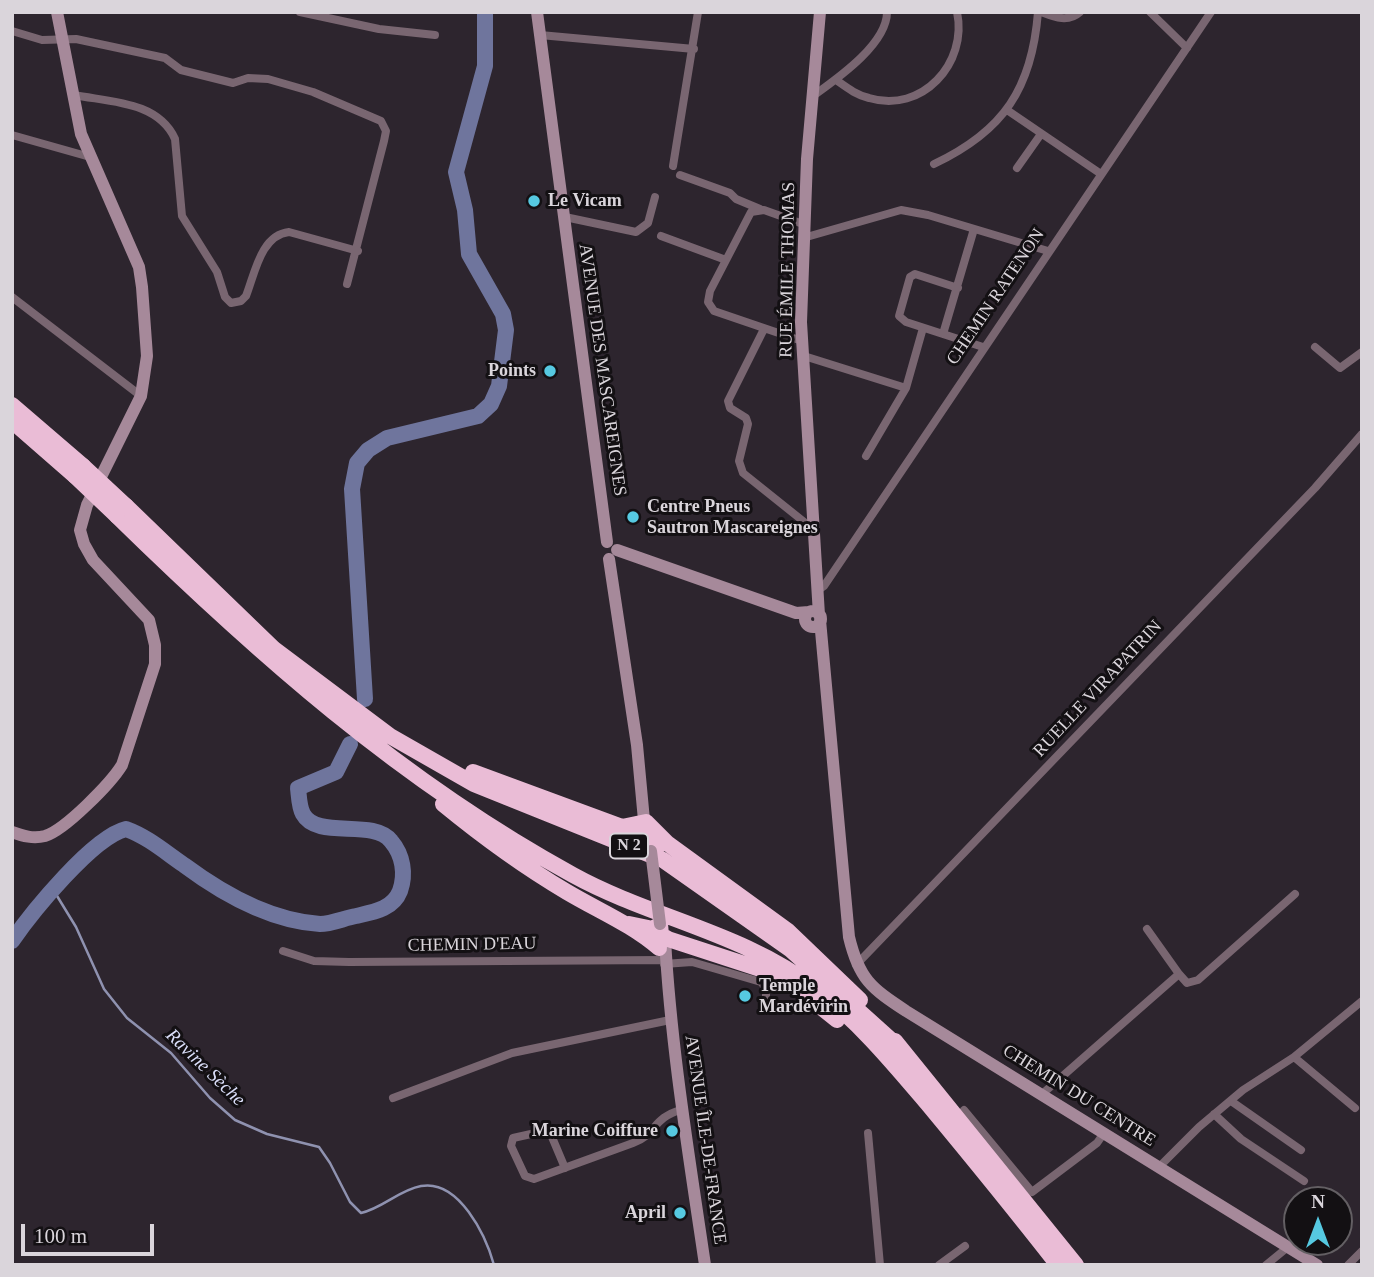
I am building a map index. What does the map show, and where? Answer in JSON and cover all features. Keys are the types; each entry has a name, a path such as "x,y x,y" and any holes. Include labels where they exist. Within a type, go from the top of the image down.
{"highway":[{"name":"N 2","path":"12,405 121,511 234,613 326,691 390,736 474,784 663,860 791,950 901,1049 1076,1265"},
{"name":"N 2","path":"12,421 79,471"},
{"name":"N 2","path":"121,511 211,608 299,687 417,777 575,876 649,910 721,937 801,977 871,1037 967,1148 1058,1265"},
{"path":"326,691 468,769 639,835 788,931 841,979 901,1049"},
{"path":"417,777 436,798 508,855 564,891 629,924 653,929 662,948 685,946 751,965 792,985 866,1044 926,1103"},
{"path":"622,827 646,822 656,847"}],"street":[{"path":"12,832 30,838 54,833 114,778 122,765 155,664 155,645 149,620 93,559 84,544 81,517 141,396 147,356 139,267 81,134 57,12"},
{"path":"300,12 379,29 435,35"},
{"name":"AVENUE DES MASCAREIGNES","path":"537,12 646,822"},
{"path":"673,166 698,12"},
{"name":"RUE ÉMILE THOMAS","path":"812,613 813,529 802,341 803,223 820,12"},
{"path":"813,96 836,80 883,34 887,12"},
{"path":"836,80 853,92 871,99 891,101 911,98 930,87 944,73 954,53 960,27 957,12"},
{"path":"934,164 986,134 1007,110 1032,59 1040,12 1074,18 1080,12"},
{"path":"1150,12 1186,48"},
{"name":"CHEMIN RATENON","path":"812,613 824,586 1211,12"},
{"path":"12,31 42,40 62,39 165,58 181,70 233,83 258,78 313,92 377,118 384,125 384,141 358,251 347,284"},
{"path":"540,35 694,49"},
{"path":"74,95 145,109 164,120 176,139 182,216 217,272 225,297 231,303 241,301 246,296 268,242 281,233 289,232 358,251"},
{"path":"1007,110 1101,174"},
{"path":"1017,168 1041,134"},
{"path":"12,135 90,157"},
{"path":"680,175 803,223"},
{"path":"565,217 636,232 648,223 655,197"},
{"path":"764,210 748,216 710,291 709,307 802,341"},
{"path":"803,238 901,210 1048,251"},
{"path":"943,334 974,229"},
{"path":"661,236 726,260"},
{"path":"958,288 915,274 910,276 899,316 923,328 983,347"},
{"path":"12,298 141,396"},
{"path":"866,456 906,388 923,328"},
{"name":"RUE ÉMILE THOMAS","path":"764,329 728,401 732,411 746,418 748,424 739,465 743,473 813,529"},
{"path":"1315,347 1340,368 1362,352"},
{"path":"804,356 906,388"},
{"name":"RUELLE VIRAPATRIN","path":"856,965 1315,488 1362,434"},
{"path":"611,550 812,613"},
{"name":"CHEMIN DU CENTRE","path":"812,613 821,640 849,937 856,965 866,981 879,993 1283,1244"},
{"path":"656,847 662,948"},
{"path":"1147,929 1179,974 1188,983 1198,981 1295,894"},
{"name":"CHEMIN D'EAU","path":"283,951 314,961 349,962 662,948 692,962 761,982 766,988 766,1000"},
{"name":"AVENUE ÎLE-DE-FRANCE","path":"662,948 705,1265"},
{"path":"1041,1095 1179,974"},
{"path":"1160,1166 1214,1114 1294,1057 1362,1001"},
{"name":"AVENUE ÎLE-DE-FRANCE","path":"393,1098 512,1053 670,1020"},
{"path":"1294,1057 1355,1108"},
{"path":"1231,1101 1301,1150"},
{"path":"565,1168 549,1130 513,1138 511,1146 529,1179 565,1168 645,1139 664,1115 683,1110"},
{"path":"964,1110 1030,1192 1097,1143 1104,1133"},
{"path":"1214,1114 1241,1139 1304,1181"},
{"path":"868,1133 880,1265"},
{"path":"939,1265 965,1246"},
{"path":"1266,1265 1283,1251"},
{"path":"1348,1265 1362,1251"}],"waterway":[{"path":"365,699 352,489 357,463 368,450 387,438 478,416 491,404 499,386 506,330 503,314 469,254 465,210 456,172 485,66 485,12"},
{"path":"12,941 48,895 81,860 112,835 126,829 149,840 231,896 284,918 324,924 388,906 397,897 403,878 401,858 391,841 383,834 372,831 320,826 310,822 301,808 298,788 336,772 350,744"},
{"name":"Ravine Sèche","path":"54,891 76,927 104,989 127,1018 171,1053 210,1098 235,1120 267,1134 319,1147 350,1202 361,1213 413,1188 435,1186 447,1191 469,1212 485,1239 494,1265"}],"place":[{"name":"Le Vicam","path":"534,201"},
{"name":"Points","path":"550,371"},
{"name":"Centre Pneus Sautron Mascareignes","path":"633,517"},
{"name":"Temple Mardévirin","path":"745,996"},
{"name":"Marine Coiffure","path":"672,1131"},
{"name":"April","path":"680,1213"}]}
